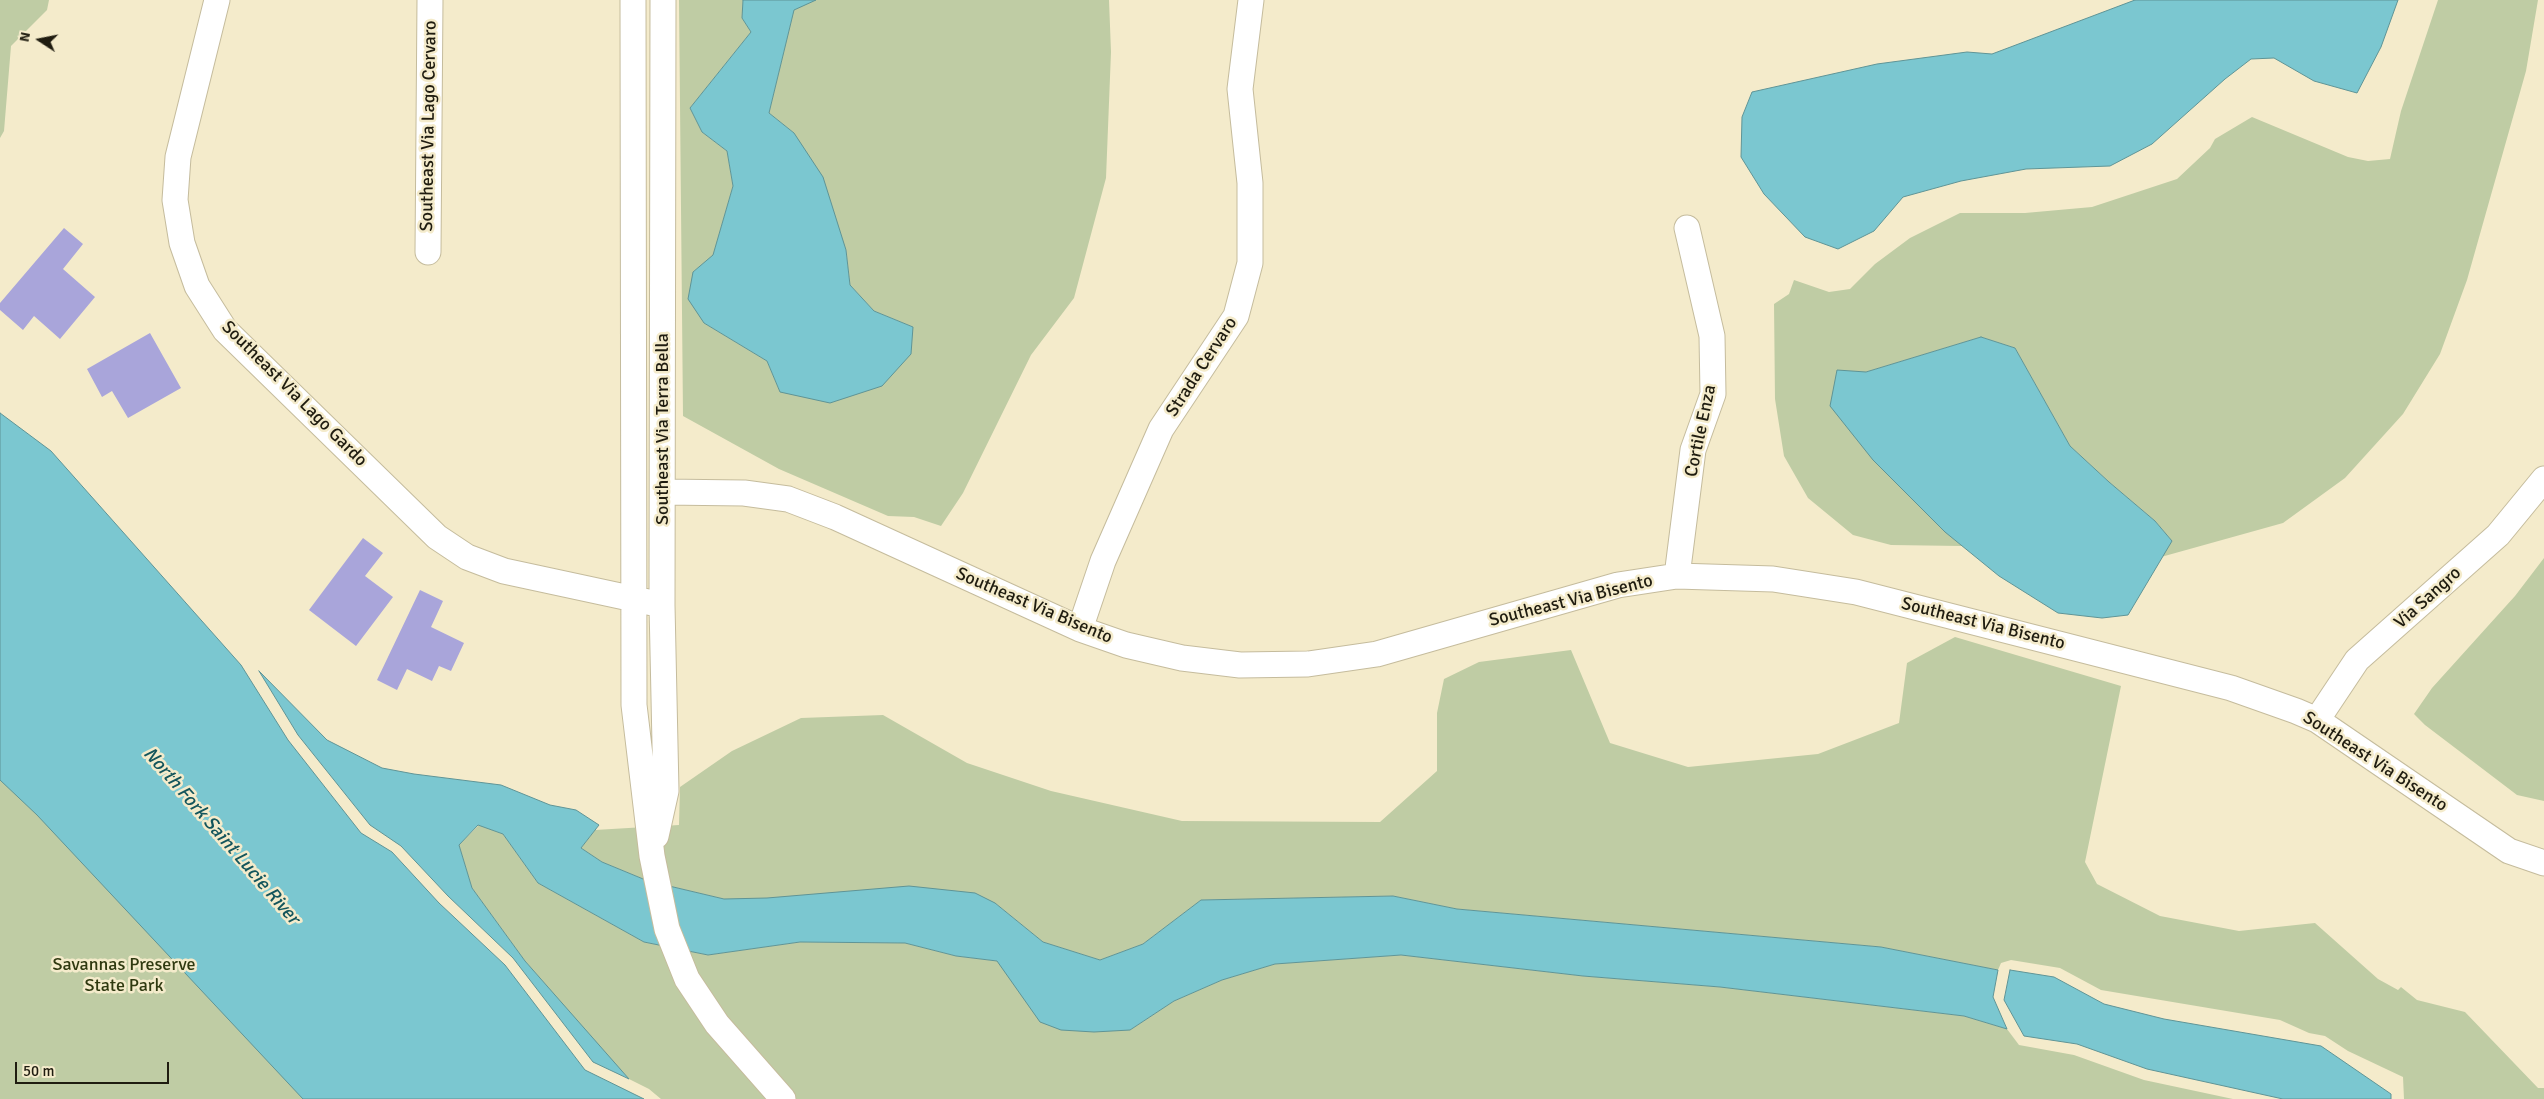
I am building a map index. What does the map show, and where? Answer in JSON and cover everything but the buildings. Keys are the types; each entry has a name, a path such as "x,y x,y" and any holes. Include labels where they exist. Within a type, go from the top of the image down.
{"street":[{"name":"Southeast Via Lago Gardo","path":"218,0 178,157 175,200 182,243 197,286 225,330 437,537 468,558 504,571 662,605"},
{"name":"Southeast Via Lago Cervaro","path":"428,252 430,0"},
{"name":"Southeast Via Terra Bella","path":"633,0 632,600 634,705 652,856 667,929 687,979 718,1024 783,1099"},
{"name":"Southeast Via Terra Bella","path":"652,856 666,791 662,605 664,492 663,0"},
{"name":"Strada Cervaro","path":"1080,628 1103,561 1162,429 1236,316 1250,263 1250,183 1240,89 1251,0"},
{"name":"Cortile Enza","path":"1677,576 1694,450 1713,394 1712,336 1687,228"},
{"name":"Via Sangro","path":"2317,720 2357,660 2498,535 2544,480"},
{"name":"Southeast Via Bisento","path":"664,492 744,493 788,500 835,517 1080,628 1126,645 1182,658 1240,665 1308,664 1378,654 1618,586 1677,576 1773,579 1856,592 2231,688 2317,720 2509,851 2544,864"}],"green space":[{"path":"0,0 49,0 47,10 11,46 4,131 0,138"},
{"path":"679,0 743,0 742,18 751,32 690,108 702,132 727,151 733,186 713,256 693,272 704,323 767,361 780,392 913,327 874,311 850,285 846,250 794,133 769,113 794,9 816,0 1109,0 1111,52 1106,178 1074,298 1031,355 963,493 941,526 914,517 888,516 779,469 683,416"},
{"path":"2438,0 2538,0 2526,71 2467,280 2440,354 2403,414 2345,478 2283,523 2161,557 2171,540 2155,521 2070,446 2015,348 1981,337 1866,372 1873,460 1962,546 1891,545 1853,535 1808,498 1784,456 1775,399 1774,304 1789,294 1794,280 1829,292 1850,289 1875,264 1910,238 1960,213 2025,213 2092,207 2177,179 2210,148 2215,139 2252,117 2348,157 2368,161 2390,159 2401,111"},
{"path":"2544,558 2544,801 2517,795 2425,725 2414,714 2432,688 2515,596"},
{"path":"1955,637 2121,686 2085,862 2097,884 2160,916 2239,931 2315,923 2378,979 2398,990 2401,987 2417,1000 2465,1012 2538,1088 2544,1088 2544,1099 2404,1099 2403,1077 2348,1051 2325,1036 2309,1033 2280,1020 2101,990 2060,968 2011,960 2001,963 1998,970 1881,947 1457,909 1393,896 1201,900 1143,944 1100,960 1043,942 995,903 724,899 648,881 602,862 581,848 595,830 679,825 680,787 732,751 801,718 883,715 967,763 1051,791 1182,821 1380,822 1437,771 1437,713 1444,679 1479,662 1571,650 1610,743 1688,767 1818,754 1899,723 1907,663"},
{"name":"Savannas Preserve State Park","path":"0,664 414,1099 0,1099"},
{"path":"479,825 503,834 538,883 644,942 708,955 800,942 905,943 956,956 997,961 1130,1030 1174,1001 1222,980 1275,964 1401,955 1583,976 1720,987 1964,1016 2007,1029 2019,1045 2074,1055 2144,1080 2233,1099 661,1099 649,1089 629,1079 608,1057 525,961 472,888 459,845"}],"water":[{"path":"743,0 816,0 794,10 769,113 794,133 823,177 846,250 850,285 874,311 913,327 911,354 882,386 830,403 780,392 767,361 704,323 688,299 693,272 713,255 733,186 727,151 702,132 690,108 751,32 742,18"},
{"path":"2135,0 2398,0 2381,47 2357,93 2314,81 2274,58 2251,59 2225,79 2152,144 2110,166 2026,169 1961,181 1903,197 1874,231 1838,249 1805,237 1764,194 1741,157 1742,117 1752,92 1877,64 1967,52 1992,54"},
{"path":"1981,337 2015,348 2070,446 2155,521 2172,541 2128,615 2102,618 2058,613 1999,576 1945,532 1873,460 1830,406 1837,370 1866,372"},
{"name":"North Fork Saint Lucie River","path":"0,413 51,451 241,665 288,740 361,833 392,852 439,903 505,965 585,1070 644,1099 303,1099 37,815 0,780"},
{"path":"259,671 327,740 382,768 501,785 550,805 576,810 599,825 581,848 602,862 648,881 724,899 767,898 909,886 975,893 995,903 1043,942 1100,960 1143,944 1201,900 1393,896 1457,909 1881,947 1998,970 1993,997 2007,1029 1964,1016 1720,987 1583,976 1401,955 1275,964 1222,980 1174,1001 1130,1030 1094,1032 1061,1030 1040,1022 997,961 956,956 905,943 800,942 708,955 644,942 538,883 503,834 478,825 459,845 472,888 525,961 629,1079 593,1062 513,958 448,896 401,846 370,825 298,735"},
{"path":"2010,970 2054,977 2104,1004 2164,1019 2321,1046 2391,1094 2391,1099 2283,1099 2147,1069 2077,1044 2024,1036 2004,1000"}]}
